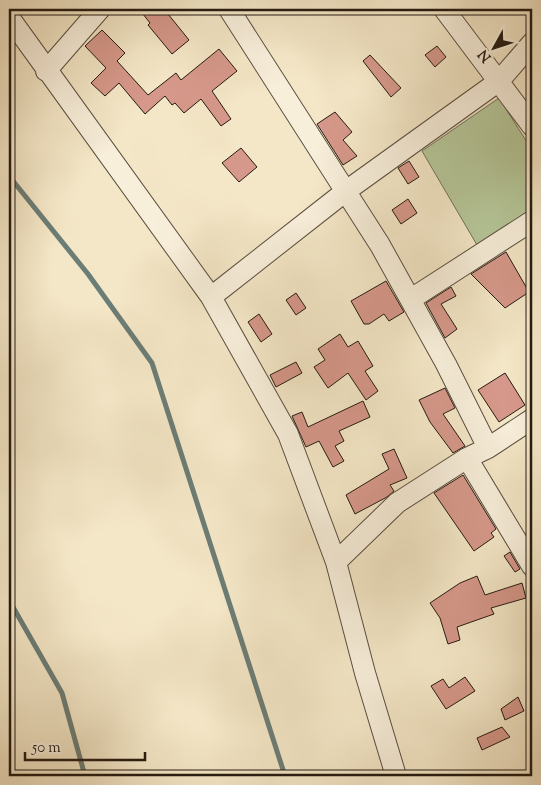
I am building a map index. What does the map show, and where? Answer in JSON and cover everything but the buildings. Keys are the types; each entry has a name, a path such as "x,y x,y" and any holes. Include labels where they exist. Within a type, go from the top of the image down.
{"street":[{"path":"46,71 100,9"},
{"path":"229,9 346,191 411,299 488,448"},
{"path":"444,9 532,126"},
{"path":"9,17 46,71 141,196 211,297 288,434 336,562 365,674 396,776"},
{"path":"211,297 346,191 499,81 532,43"},
{"path":"411,299 532,221"},
{"path":"336,562 397,503 532,419"},
{"path":"467,458 532,566"}],"green space":[{"path":"499,98 532,150 532,209 477,245 422,151"}],"waterway":[{"path":"9,176 88,274 152,363 285,776"},
{"path":"9,600 62,693 85,776"}]}
